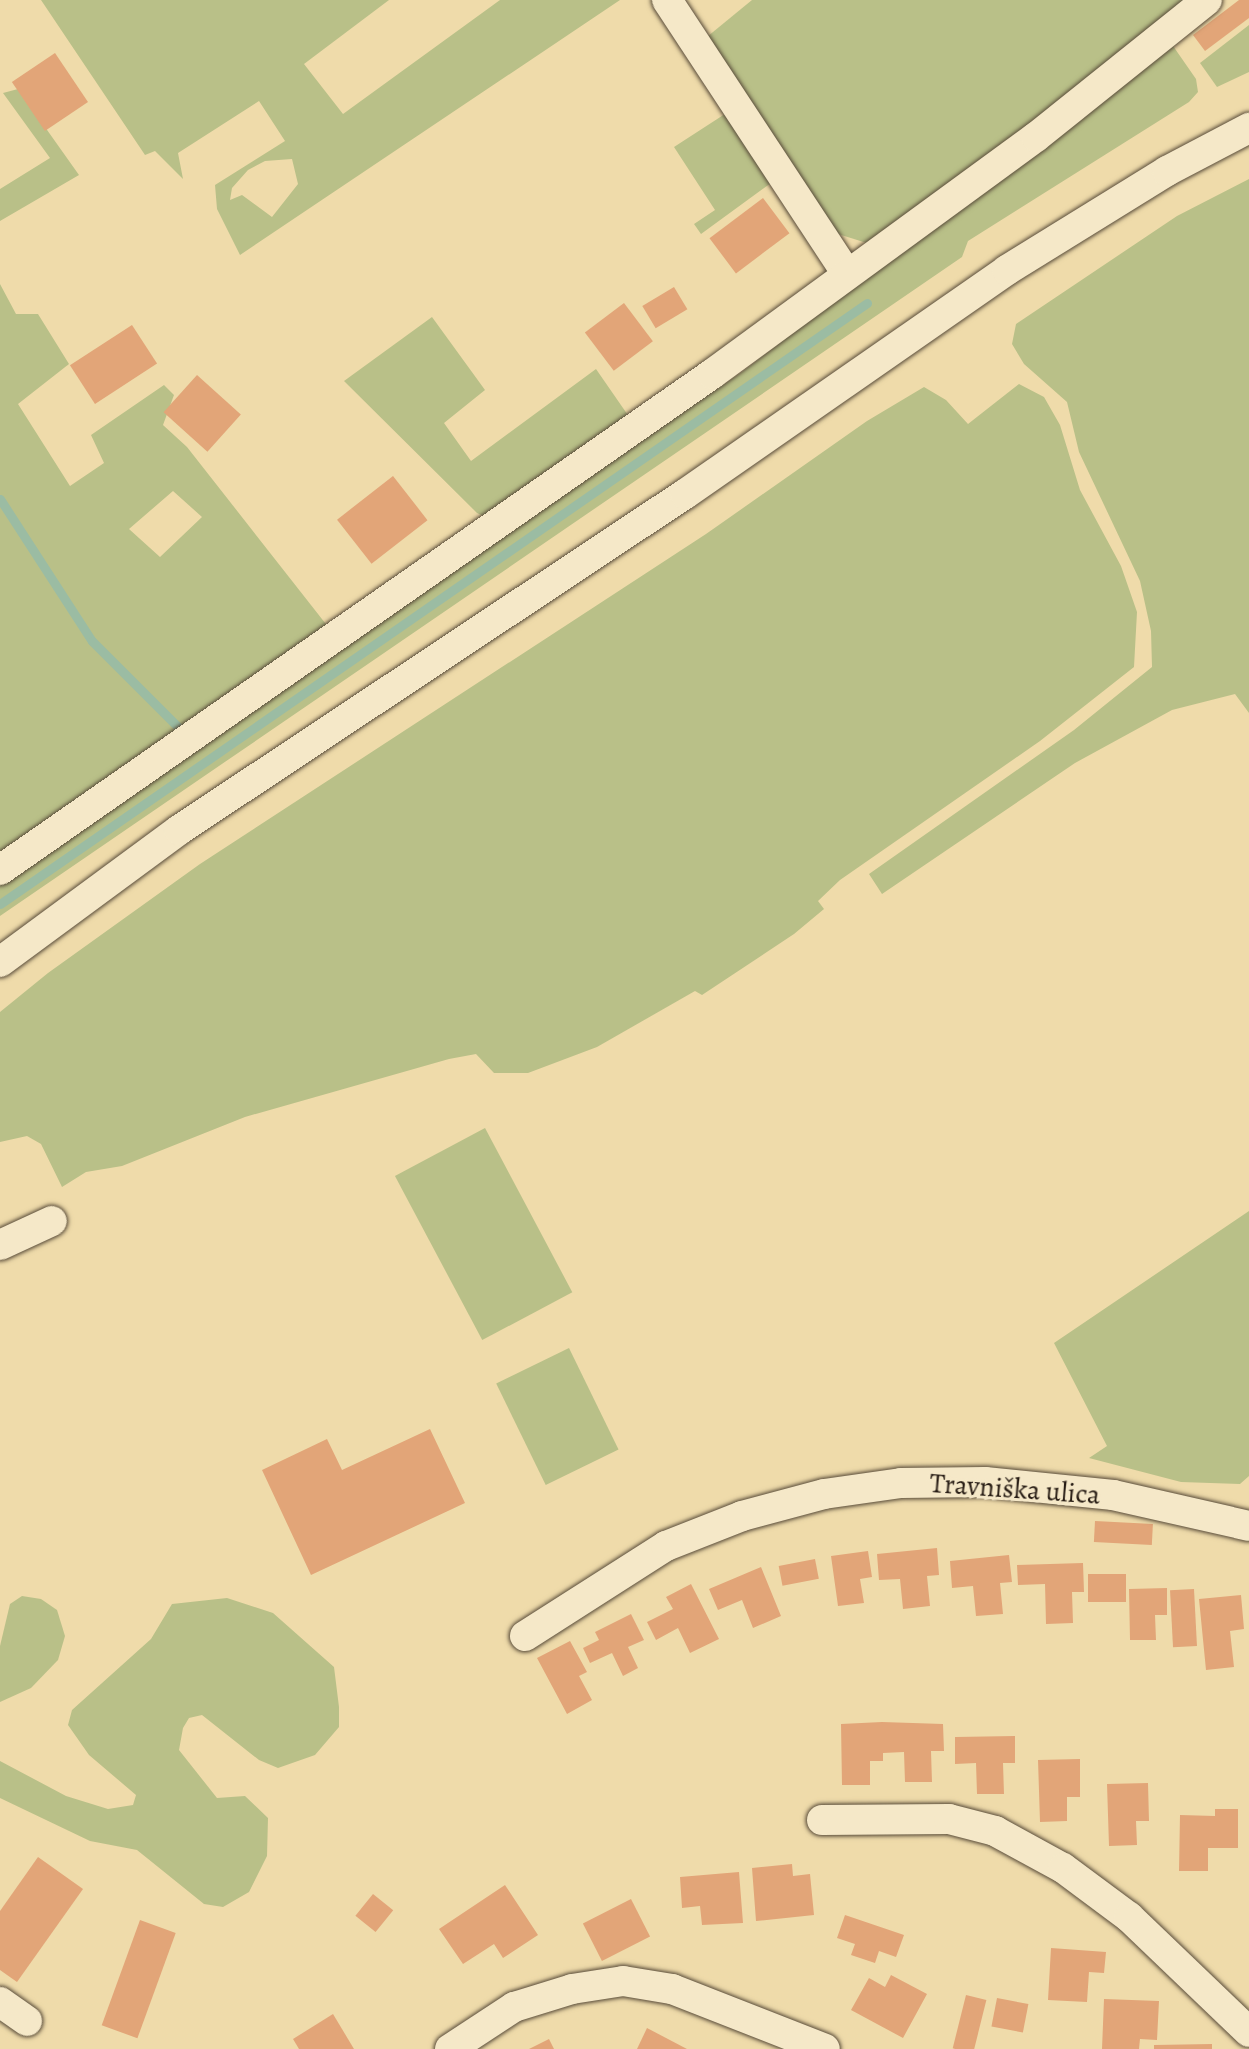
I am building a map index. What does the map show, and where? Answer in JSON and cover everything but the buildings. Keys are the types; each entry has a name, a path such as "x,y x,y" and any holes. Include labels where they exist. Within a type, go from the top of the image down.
{"street":[{"path":"667,0 845,271"},
{"path":"0,870 483,537 845,271 1036,137 1207,0"},
{"path":"0,962 192,821 685,494 1007,270 1167,171 1249,128"},
{"path":"0,1245 52,1221"},
{"name":"Travniška ulica","path":"525,1636 666,1546 742,1516 824,1494 901,1483 985,1482 1113,1495 1249,1526"},
{"path":"822,1820 949,1819 995,1831 1063,1868 1129,1917 1249,2032"},
{"path":"450,2049 514,2007 572,1989 623,1981 672,1989 825,2049"},
{"path":"0,2002 27,2021"}],"green space":[{"path":"41,0 389,0 304,64 343,114 500,0 620,0 240,255 217,209 215,185 285,141 259,101 178,153 183,179 155,151 145,155","holes":["292,159 298,184 272,217 242,195 230,200 232,188 248,170 265,161"]},
{"path":"752,0 1185,0 1127,54 870,244 838,234 702,41"},
{"path":"1249,25 1249,72 1217,87 1200,63"},
{"path":"1171,43 1196,79 1198,92 1189,102 968,241 962,257 0,916 0,882 742,372"},
{"path":"18,89 79,175 0,221 0,189 50,158 3,93"},
{"path":"728,112 771,183 701,234 694,224 715,210 674,147"},
{"path":"1249,179 1249,713 1235,694 1172,710 1075,763 882,894 869,874 1074,730 1152,667 1151,631 1140,581 1079,452 1067,402 1024,364 1012,344 1016,324 1177,216"},
{"path":"0,284 16,314 38,314 69,364 18,404 70,486 104,463 91,435 164,385 174,395 163,425 187,447 329,628 0,856","holes":["173,491 202,517 160,557 129,529"]},
{"path":"432,317 485,390 444,423 471,461 596,369 632,421 492,520 477,513 344,381"},
{"path":"1019,384 1044,397 1060,425 1080,490 1121,566 1137,612 1134,667 1040,741 840,880 818,901 824,909 794,934 702,995 695,991 597,1047 528,1073 494,1073 476,1054 449,1059 245,1117 122,1166 86,1172 62,1187 41,1144 27,1136 0,1142 0,1012 48,973 200,864 706,534 867,421 924,387 946,400 968,424"},
{"path":"485,1128 572,1292 482,1340 395,1176"},
{"path":"1249,1211 1249,1476 1240,1484 1181,1482 1089,1458 1107,1446 1054,1343"},
{"path":"569,1348 619,1450 546,1485 496,1384"},
{"path":"22,1596 41,1599 57,1610 65,1636 58,1660 31,1688 0,1702 0,1646 10,1604"},
{"path":"227,1598 273,1613 334,1667 339,1727 315,1755 278,1768 259,1760 202,1715 189,1718 183,1728 179,1750 217,1798 245,1796 268,1818 267,1856 249,1892 223,1907 204,1904 137,1850 90,1841 0,1798 0,1761 66,1796 108,1809 133,1805 136,1795 89,1755 68,1725 72,1710 151,1639 172,1604"}],"waterway":[{"path":"0,904 867,303"},
{"path":"0,499 92,641 186,735"}]}
